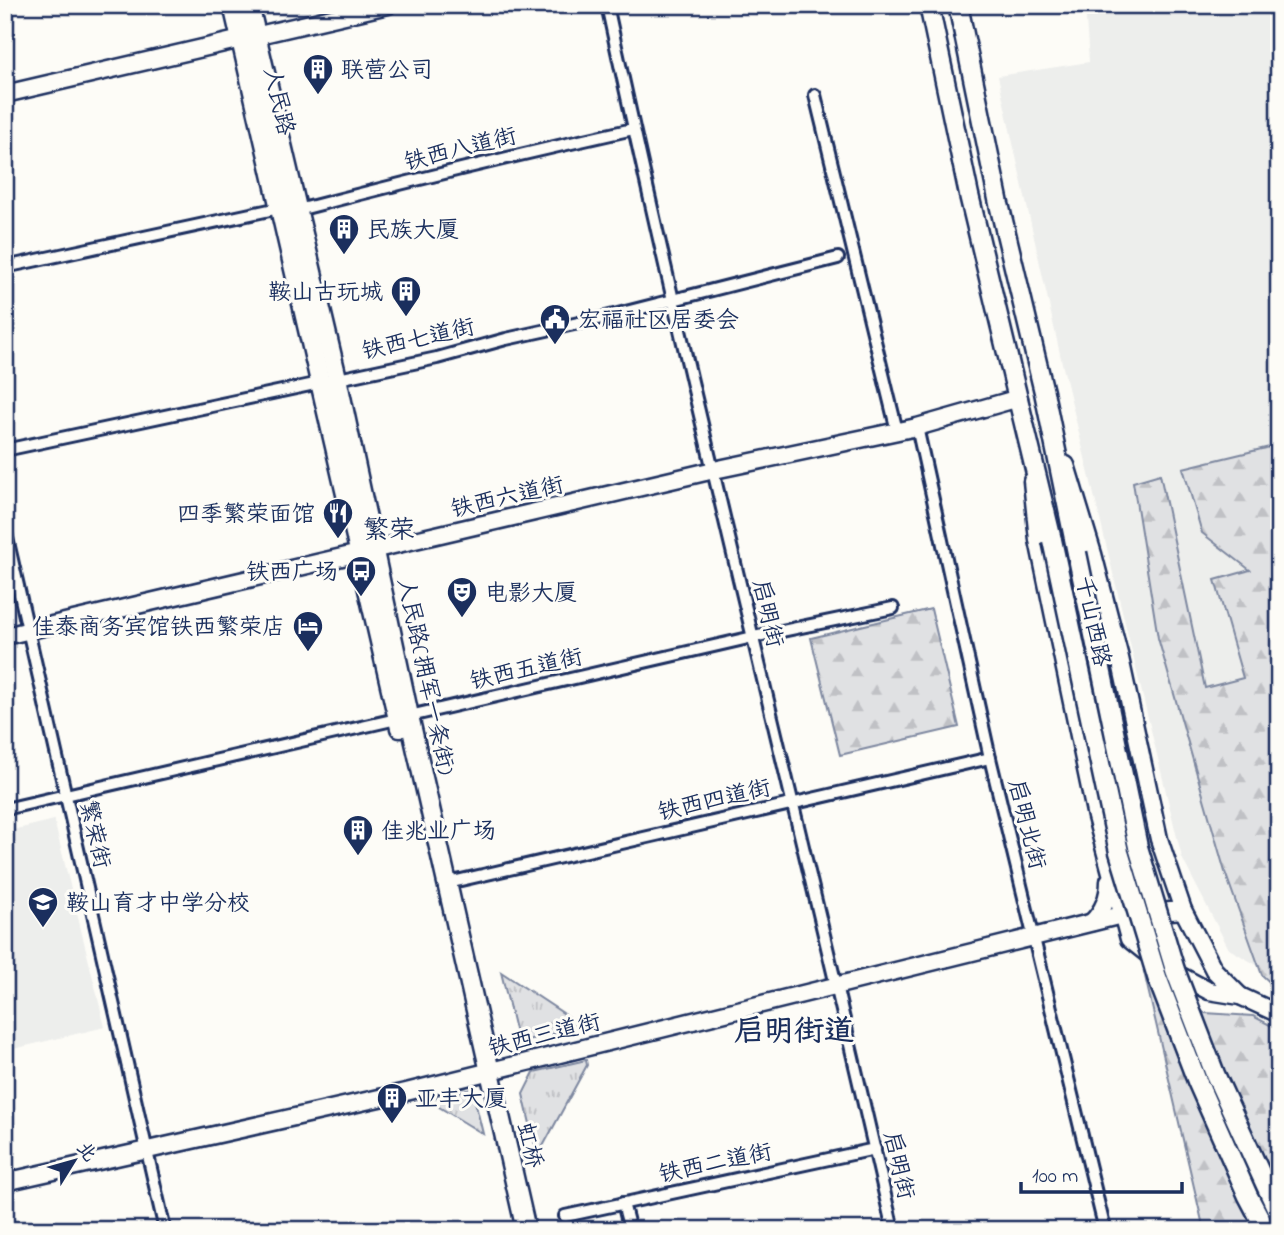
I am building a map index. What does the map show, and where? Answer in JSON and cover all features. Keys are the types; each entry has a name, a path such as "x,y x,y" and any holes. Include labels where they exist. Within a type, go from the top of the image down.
{"main road":[{"name":"人民路","path":"233,5 249,38 279,208 329,380"},
{"name":"人民路(拥军一条街)","path":"249,5 249,38 298,210 329,380 403,718 448,883 485,1072"},
{"path":"5,94 388,5"},
{"name":"千山西路","path":"929,5 969,195 1052,540 1119,852 1157,976 1197,1081 1266,1230"},
{"name":"千山西路","path":"958,5 999,204 1044,392 1138,848 1175,970 1215,1074 1265,1188 1279,1213"},
{"path":"1044,392 1093,554 1120,658 1159,839 1183,910 1214,970 1240,996"},
{"name":"铁西六道街","path":"5,636 714,470 917,427 1019,398"},
{"path":"1026,427 1038,540 1096,817 1129,939"},
{"path":"403,718 485,1072"},
{"path":"1092,922 1099,916 1107,899 1108,861"},
{"name":"铁西三道街","path":"5,1182 485,1072 1122,915 1183,910"},
{"path":"1092,922 1114,928 1164,967 1209,991 1240,996 1279,1014"},
{"name":"虹桥","path":"485,1072 526,1230"}],"street":[{"name":"启明街","path":"607,5 633,129 893,1230"},
{"path":"815,95 897,431"},
{"name":"铁西八道街","path":"298,210 484,162 633,129"},
{"path":"5,267 279,208"},
{"name":"铁西七道街","path":"5,450 437,358 838,258"},
{"name":"启明北街","path":"917,427 990,758 1105,1230"},
{"name":"繁荣街","path":"5,529 165,1230"},
{"name":"铁西五道街","path":"5,809 753,637 893,608"},
{"name":"铁西四道街","path":"448,883 990,758"},
{"name":"铁西二道街","path":"565,1216 875,1149"},
{"path":"624,1203 630,1230"}],"shaded area":[{"path":"268,5 336,5 287,17 269,10"},
{"path":"1085,5 1279,5 1279,978 1229,949 1182,858 1062,363 998,76 1089,62"},
{"name":"鞍山育才中学分校","path":"54,820 105,1027 5,1051 5,832"}],"green space":[{"path":"1274,446 1279,454 1279,991 1262,975 1225,872 1158,638 1133,482 1160,474 1205,688 1243,678 1215,580 1250,570 1202,533 1183,468"},
{"path":"931,609 959,727 840,755 811,638"},
{"path":"501,972 584,1027 518,1042"},
{"path":"1144,972 1205,1013 1253,1016 1272,1026 1279,1046 1279,1230 1204,1230"},
{"path":"586,1060 587,1065 542,1148 536,1149 523,1094 534,1072"},
{"path":"472,1089 483,1134 426,1099"}],"place":[{"name":"联营公司","path":"318,96"},
{"name":"民族大厦","path":"344,256"},
{"name":"鞍山古玩城","path":"406,318"},
{"name":"宏福社区居委会","path":"555,346"},
{"name":"四季繁荣面馆","path":"338,540"},
{"name":"铁西广场","path":"361,598"},
{"name":"电影大厦","path":"462,619"},
{"name":"佳泰商务宾馆铁西繁荣店","path":"308,653"},
{"name":"佳兆业广场","path":"358,857"},
{"name":"鞍山育才中学分校","path":"43,929"},
{"name":"亚丰大厦","path":"392,1125"}],"district":[{"name":"繁荣","path":"389,529"},
{"name":"启明街道","path":"794,1030"}]}
